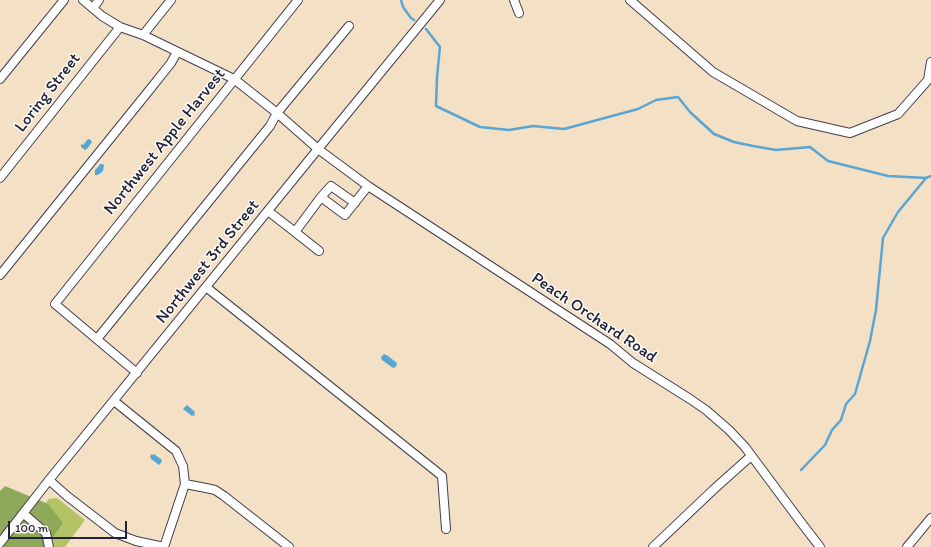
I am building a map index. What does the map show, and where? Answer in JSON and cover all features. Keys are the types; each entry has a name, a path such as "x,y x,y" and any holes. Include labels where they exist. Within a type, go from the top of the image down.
{"street":[{"path":"0,79 64,0"},
{"name":"Peach Orchard Road","path":"83,0 102,16 120,27 143,35 234,80 277,113 318,149 368,186 610,344 633,363 706,410 729,430 751,456 820,547"},
{"path":"92,8 99,0"},
{"path":"143,35 171,0"},
{"name":"Northwest Apple Harvest","path":"97,339 55,304 298,0"},
{"name":"Northwest 3rd Street","path":"0,543 49,480 440,0"},
{"path":"514,0 519,13"},
{"path":"630,0 713,72 797,121 850,132 898,114 928,80 931,62"},
{"path":"137,372 97,339 270,126 277,113 349,26"},
{"name":"Loring Street","path":"0,178 120,27"},
{"path":"0,275 171,63 177,52"},
{"path":"295,232 331,186 355,203"},
{"path":"321,197 345,215 368,186"},
{"path":"268,210 319,251"},
{"path":"206,287 442,476 446,529"},
{"path":"49,480 67,496 115,533 164,547 186,484 183,466 176,451 114,401"},
{"path":"653,547 751,456"},
{"path":"186,484 214,490 224,496 289,547"},
{"path":"24,514 46,533 49,547"},
{"path":"907,547 931,518"}],"green space":[{"path":"5,486 48,504 63,523 46,547 0,547 0,491"},
{"path":"57,498 85,520 65,547 11,547 49,499"}],"water":[{"path":"88,139 92,142 85,150 81,147 81,144 83,145"},
{"path":"100,164 104,165 103,171 98,175 95,175 95,170"},
{"path":"384,354 397,363 396,367 393,368 382,360 381,357"},
{"path":"187,405 195,412 194,416 183,409"},
{"path":"152,454 162,460 159,465 151,459 150,456"}],"waterway":[{"path":"401,0 403,7 414,20"},
{"path":"426,29 440,47 436,106 480,127 509,130 533,126 564,129 638,109 656,100 678,97 690,112 714,134 734,142 776,150 810,147 828,161 888,176 926,178 931,176"},
{"path":"801,470 825,445 832,430 841,420 846,404 855,394 870,341 876,310 883,238 898,212 926,178"}]}
